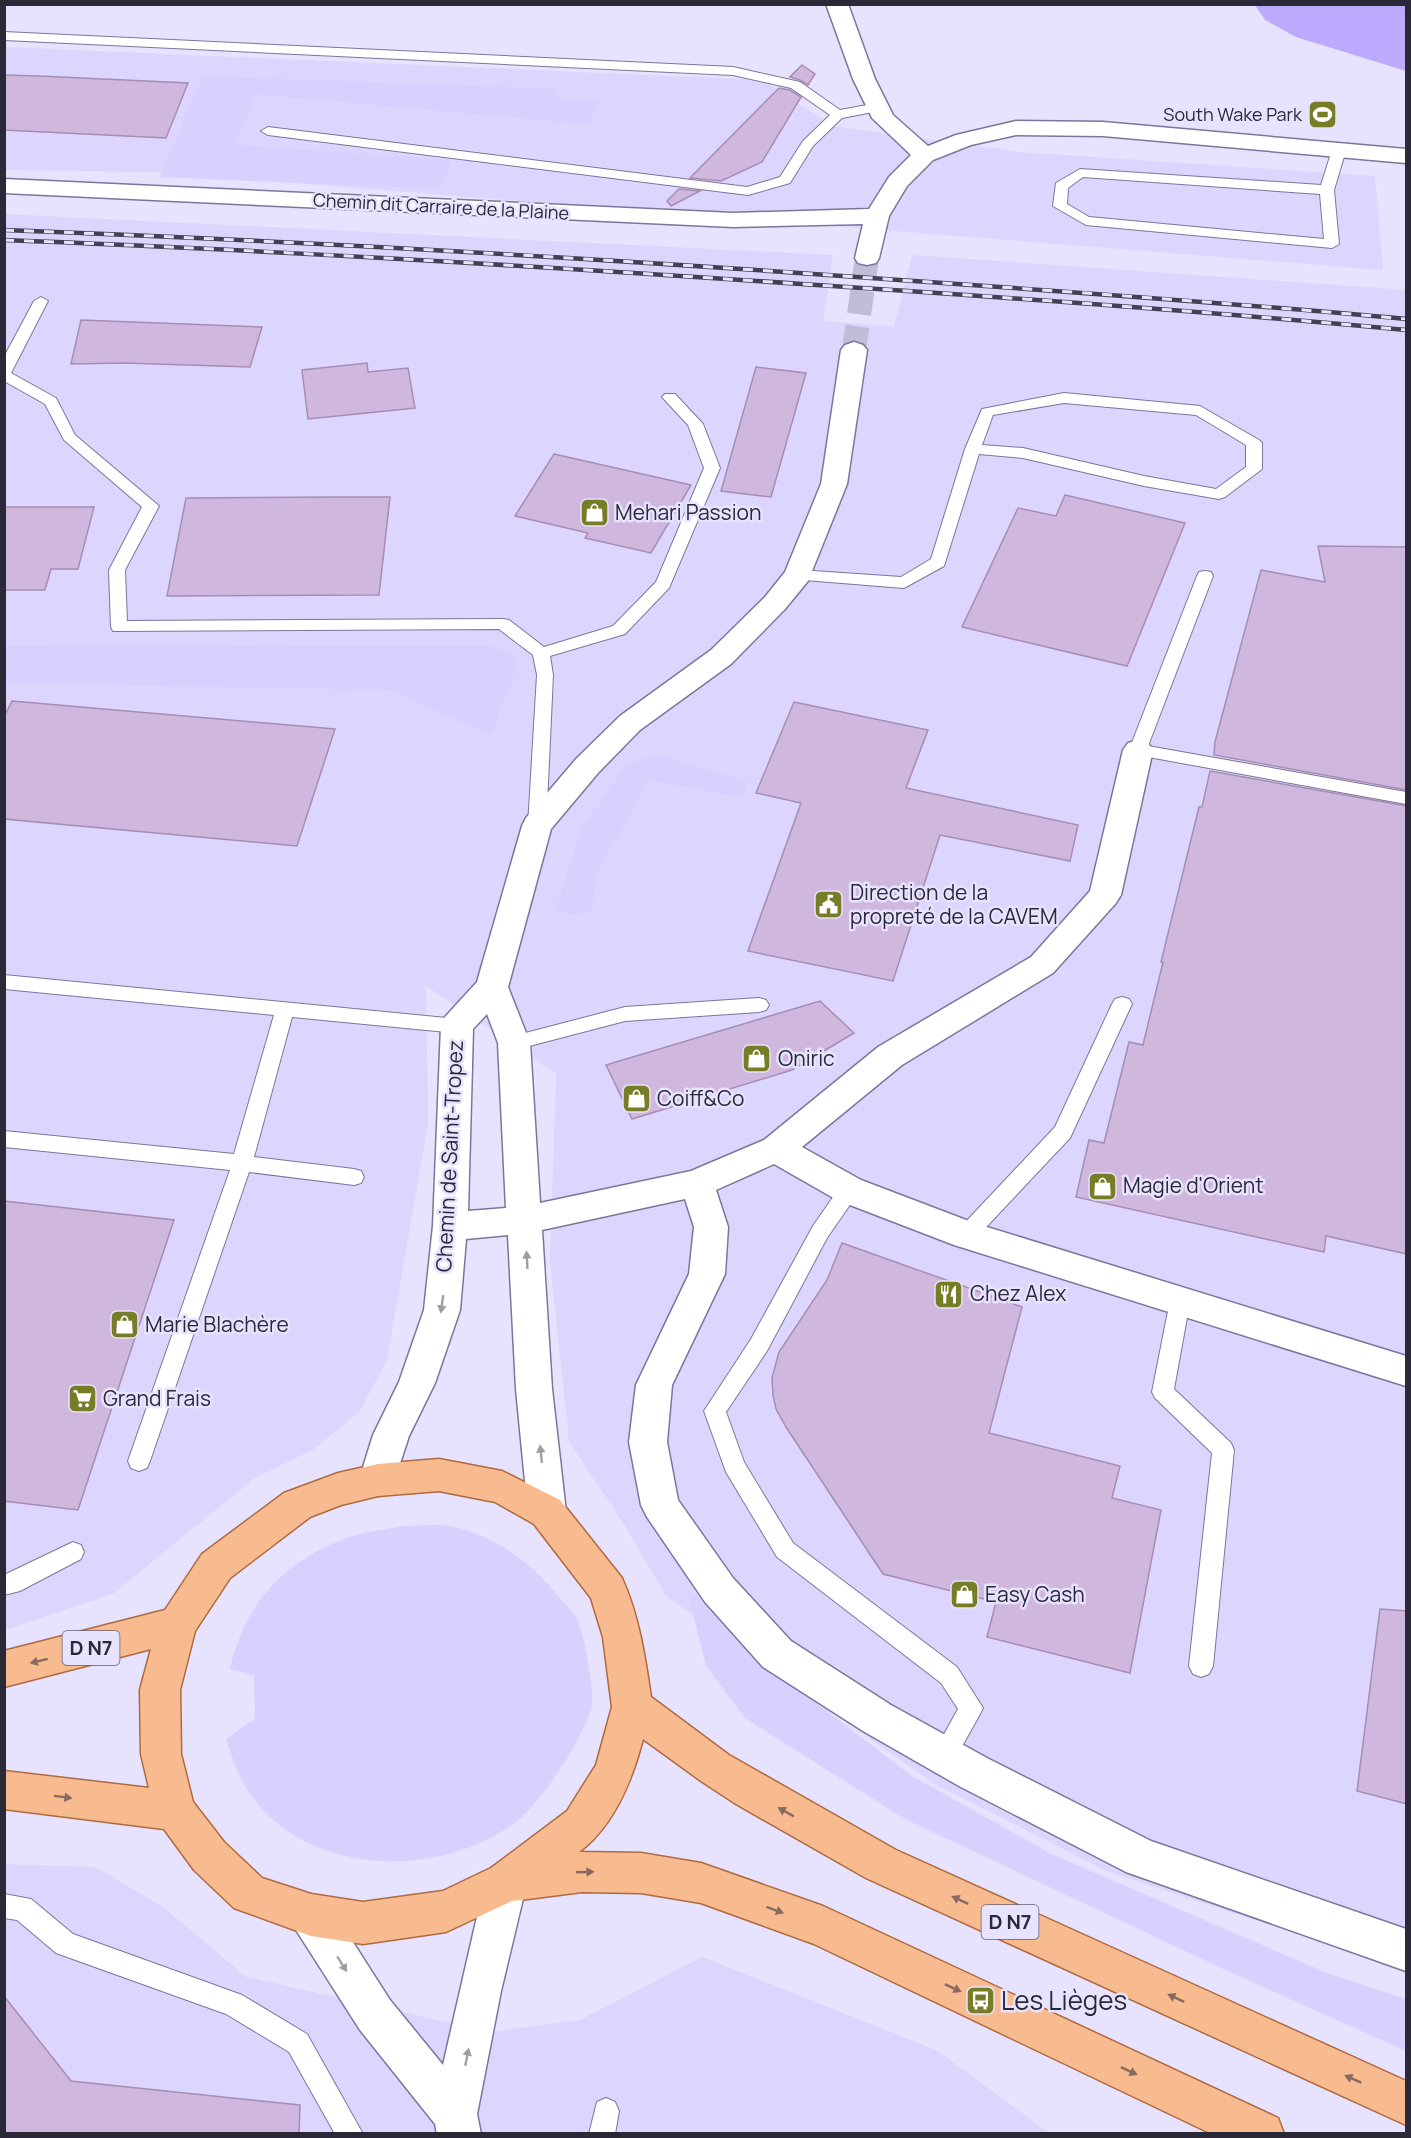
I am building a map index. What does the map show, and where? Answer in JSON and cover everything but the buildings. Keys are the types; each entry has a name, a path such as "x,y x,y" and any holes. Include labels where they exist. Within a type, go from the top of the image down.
{"main road":[{"path":"439,1475 502,1487 547,1512 608,1590 623,1637 632,1707 614,1772 582,1825 506,1882 446,1911 363,1923 311,1915 249,1894 209,1856 175,1811 161,1754 160,1690 177,1625 216,1566 297,1505 338,1489 378,1480 439,1475"},
{"name":"D N7","path":"4,1669 177,1625"},
{"name":"D N7","path":"632,1707 714,1768 881,1864 1407,2103"},
{"path":"4,1790 175,1811"},
{"path":"506,1882 582,1872 641,1873 700,1884 823,1927 1262,2133"}],"street":[{"path":"837,4 864,79 884,118 925,155"},
{"path":"867,258 877,216 897,182 925,155 964,140 1016,128 1103,129 1407,156"},
{"name":"Chemin dit Carraire de la Plaine","path":"4,186 733,220 877,216"},
{"name":"Chemin de Saint-Tropez","path":"378,1480 391,1435 417,1383 442,1310 450,1226 457,1026 492,987 537,826 587,766 630,723 721,657 775,603 798,575 834,484 854,350"},
{"path":"450,1226 524,1221 697,1183 776,1149 890,1056 1042,965 1105,895 1138,750"},
{"path":"492,987 514,1043 534,1389 547,1512"},
{"path":"776,1149 849,1190 966,1235 1407,1371"},
{"path":"697,1183 711,1227 707,1274 654,1385 648,1442 660,1505 719,1590 777,1654 877,1718 944,1756 1141,1858 1407,1950"},
{"path":"457,2124 480,1991 506,1882"},
{"path":"311,1915 375,2015 457,2124"}],"lane":[{"path":"4,36 733,71 795,85 838,115"},
{"path":"268,130 748,191 785,180 808,144 838,115 878,107"},
{"path":"1327,190 1080,172 1061,186 1060,207 1086,221 1332,244 1327,190 1339,150"},
{"path":"41,301 4,374 51,401 69,437 151,506 117,570 119,627 503,624 541,653 545,675 537,826"},
{"path":"541,653 619,630 663,584 712,468 695,424 670,397"},
{"path":"798,575 904,583 938,562 973,449 987,412 1064,398 1200,411 1254,443 1254,469 1219,494 1144,481 1023,453 973,449"},
{"path":"1205,576 1138,750 1407,798"},
{"path":"4,982 457,1026"},
{"path":"966,1235 1063,1132 1122,1004"},
{"path":"514,1043 624,1014 759,1005"},
{"path":"139,1461 242,1163 285,1009"},
{"path":"4,1139 242,1163 354,1177"},
{"path":"849,1190 820,1232 759,1345 715,1411 734,1465 785,1550 949,1675 955,1683 971,1708 944,1756"},
{"path":"1180,1301 1163,1392 1223,1450 1202,1665"},
{"path":"4,1585 12,1584 73,1552"},
{"path":"4,1906 22,1908 65,1944 233,2004 298,2043 350,2133"}],"shaded area":[{"path":"1255,5 1406,5 1406,71 1296,37 1265,20"},
{"path":"5,47 763,80 833,126 1019,152 1375,176 1383,270 157,172 5,170"},
{"path":"202,76 559,89 557,100 599,101 588,124 256,94 235,145 451,160 441,189 160,177"},
{"path":"4,214 833,255 823,321 894,327 912,255 1406,290 1406,1970 1109,1872 933,1783 666,1596 627,1529 569,1441 550,1261 556,1074 426,986 428,1122 387,1360 359,1412 314,1449 256,1477 114,1593 5,1630"},
{"path":"5,646 493,646 516,659 511,686 490,735 392,690 5,683"},
{"path":"656,754 748,782 742,797 648,780 600,868 593,887 594,908 582,914 555,912 581,830 625,766"},
{"path":"443,1525 480,1535 509,1551 535,1571 577,1619 588,1661 592,1704 581,1733 562,1767 538,1799 517,1821 487,1839 454,1852 419,1860 382,1861 347,1856 313,1845 283,1828 251,1796 242,1781 226,1739 255,1719 254,1675 230,1669 246,1623 272,1585 289,1570 308,1556 329,1545 372,1531 403,1526"},
{"path":"687,1590 767,1665 912,1776 1051,1854 1327,1973 1406,1999 1406,2051 1219,1967 905,1819 745,1718 706,1666"},
{"path":"5,1864 95,1867 163,1907 246,1977 491,2032 580,2020 702,1957 936,2050 1049,2133 5,2134"}],"tunnel":[{"path":"854,350 867,258"}],"railway":[{"path":"4,230 335,245 665,264 1406,319"},
{"path":"4,240 602,271 1104,305 1406,330"}],"place":[{"name":"South Wake Park","path":"1323,115"},
{"name":"Mehari Passion","path":"594,513"},
{"name":"Direction de la propreté de la CAVEM","path":"829,905"},
{"name":"Oniric","path":"757,1059"},
{"name":"Coiff&Co","path":"636,1099"},
{"name":"Magie d'Orient","path":"1102,1186"},
{"name":"Chez Alex","path":"949,1294"},
{"name":"Marie Blachère","path":"124,1325"},
{"name":"Grand Frais","path":"82,1399"},
{"name":"Easy Cash","path":"964,1595"},
{"name":"Les Lièges","path":"980,2001"}]}
